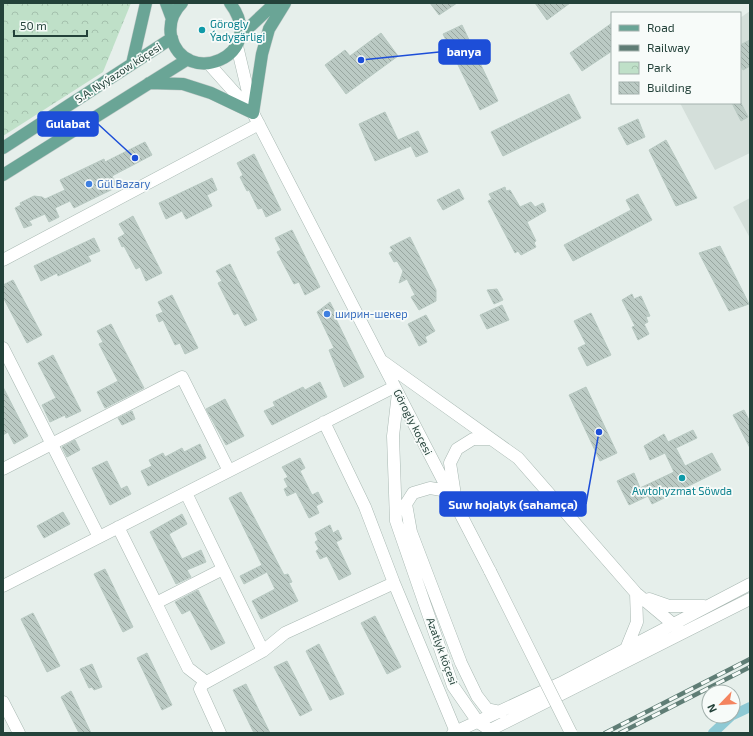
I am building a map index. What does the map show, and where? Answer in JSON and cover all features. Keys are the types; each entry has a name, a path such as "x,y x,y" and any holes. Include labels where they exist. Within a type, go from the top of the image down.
{"main road":[{"path":"132,64 146,3"},
{"path":"166,3 172,19"},
{"path":"182,3 177,8 172,19 170,31 179,52 198,64 210,64 221,61 230,55 239,41 275,3"},
{"path":"230,3 239,18 239,41"},
{"path":"149,83 183,84 210,93 253,113 262,54 269,29 285,3"},
{"name":"S.A. Nyýazow köçesi","path":"3,148 172,38"},
{"path":"3,175 188,59"}],"street":[{"path":"239,41 253,113"},
{"path":"210,64 253,113"},
{"name":"Görogly koçesi","path":"253,113 490,571 571,733"},
{"path":"3,260 259,124"},
{"path":"3,348 99,537"},
{"path":"381,360 518,458 636,593 682,633"},
{"path":"3,469 182,377 229,471"},
{"path":"3,586 324,422 396,390"},
{"name":"Azatlyk köçesi","path":"396,390 393,436 396,521 453,686 478,722"},
{"path":"324,422 365,507 454,732 501,712 750,584"},
{"path":"459,512 450,463 457,449 473,439 490,439"},
{"name":"Azatlyk köçesi","path":"459,512 442,490 430,488 413,493 406,504 411,532 461,663 477,696 487,708 501,712"},
{"path":"186,493 263,651"},
{"path":"118,528 188,668 206,682"},
{"path":"156,603 223,569"},
{"path":"220,733 200,689 206,682 263,651 285,633 394,583"},
{"path":"636,593 669,606 707,606"},
{"path":"626,649 637,622 636,593"},
{"path":"478,722 490,730 750,599"},
{"path":"3,702 19,733"}],"shaded area":[{"path":"750,11 750,153 715,170 681,104 741,104 741,17"},
{"path":"750,198 750,238 733,207"}],"green space":[{"path":"3,3 131,3 103,72 3,136"}],"building":[{"path":"430,3 457,3 439,15"},
{"path":"535,3 570,3 547,20"},
{"path":"611,24 611,52 582,71 570,53"},
{"path":"462,25 498,101 480,110 443,34"},
{"path":"381,33 398,56 346,94 325,65 345,50 350,56"},
{"path":"750,40 750,66 743,70 741,66 741,44"},
{"path":"569,94 581,118 503,156 491,132"},
{"path":"741,103 748,117 741,121 732,104"},
{"path":"385,112 398,140 418,131 428,152 416,157 411,146 375,161 359,124"},
{"path":"638,119 645,137 627,145 618,128"},
{"path":"666,140 697,198 676,206 649,150"},
{"path":"145,142 152,155 112,176 117,187 74,208 70,201 55,208 59,217 49,222 45,214 29,221 32,225 24,228 15,208 21,205 20,203 34,196 45,199 65,190 60,180 104,159 105,162"},
{"path":"254,154 281,210 266,217 262,208 258,209 249,190 247,191 240,177 243,175 237,163"},
{"path":"212,178 217,190 207,195 212,206 186,219 182,211 166,219 159,203"},
{"path":"505,187 506,191 510,190 520,207 531,202 535,207 543,203 546,211 527,222 536,241 534,243 536,247 521,255 518,251 515,253 488,201 492,199 489,194"},
{"path":"459,189 464,199 443,210 437,200"},
{"path":"638,194 652,220 573,261 564,245 631,210 626,200"},
{"path":"133,216 162,273 146,281 140,267 136,269 118,238 125,234 119,224"},
{"path":"292,230 320,287 305,295 299,282 294,284 277,252 281,250 275,238"},
{"path":"410,237 436,290 436,301 419,310 411,297 415,295 407,279 399,283 403,271 397,261 394,262 389,253 393,251 390,247"},
{"path":"94,238 100,251 88,256 91,261 58,276 57,273 41,281 34,266"},
{"path":"720,246 749,304 729,311 699,253"},
{"path":"230,264 257,320 245,326 238,313 234,315 218,283 222,281 216,271"},
{"path":"13,280 42,335 27,343 3,297 3,285"},
{"path":"497,289 503,300 494,304 487,290"},
{"path":"632,294 634,299 641,296 650,316 646,317 648,322 644,324 649,334 638,340 632,327 635,326 622,300"},
{"path":"172,295 198,348 185,354 180,343 175,345 163,320 159,322 156,315 163,312 158,302"},
{"path":"330,302 337,316 335,317 364,377 344,387 329,350 334,348 317,312"},
{"path":"502,305 509,320 487,329 480,315"},
{"path":"591,313 611,355 587,366 578,348 586,344 574,321"},
{"path":"426,315 435,331 425,337 427,342 419,346 408,324"},
{"path":"111,324 144,388 105,408 97,392 118,381 99,344 103,342 97,331"},
{"path":"53,355 81,411 66,418 65,415 50,422 42,405 56,398 38,363"},
{"path":"320,382 327,397 272,425 264,411 275,406 273,402 303,387 305,390"},
{"path":"3,387 28,436 14,444 8,432 3,435"},
{"path":"586,387 617,453 600,461 569,395"},
{"path":"225,399 244,436 226,445 206,409"},
{"path":"744,410 750,422 750,448 733,415"},
{"path":"132,411 135,419 122,425 118,418"},
{"path":"693,430 697,438 676,448 685,466 712,453 721,470 652,504 648,496 629,505 617,481 634,473 640,488 674,472 665,453 650,460 644,446 664,434 668,442"},
{"path":"75,440 80,450 67,457 62,447"},
{"path":"200,444 206,458 148,486 141,471 152,466 149,460 163,453 165,457 182,448 184,452"},
{"path":"300,458 305,468 300,471 312,495 318,492 323,502 316,506 319,513 309,518 296,492 287,496 284,489 288,487 284,479 288,477 282,467"},
{"path":"107,461 121,489 127,486 131,494 110,505 92,468"},
{"path":"241,492 284,575 288,574 292,582 289,583 298,601 261,619 252,601 275,589 267,572 244,584 240,576 262,565 229,498"},
{"path":"63,512 70,524 44,538 37,526"},
{"path":"182,514 187,524 169,534 182,559 201,550 206,562 187,570 191,577 176,584 150,532"},
{"path":"330,525 333,533 338,530 342,539 336,542 351,574 339,580 327,556 320,559 316,551 319,549 315,542 318,540 315,533"},
{"path":"105,569 133,627 123,632 94,574"},
{"path":"198,590 225,643 211,650 190,610 182,614 175,602"},
{"path":"33,613 60,666 47,672 21,619"},
{"path":"375,616 401,667 387,674 361,623"},
{"path":"319,644 344,694 330,700 306,651"},
{"path":"147,653 172,705 162,710 137,658"},
{"path":"287,661 312,710 300,716 274,667"},
{"path":"92,664 102,687 94,690 92,687 89,688 80,669"},
{"path":"246,684 270,733 254,733 233,690"},
{"path":"71,691 91,733 79,733 61,697"}],"waterway":[{"path":"741,711 750,707"},
{"path":"713,733 723,724"}],"railway":[{"path":"605,733 750,659"},
{"path":"620,733 750,667"}],"place":[{"name":"Görogly Ýadygärligi","path":"202,30"},
{"name":"banya","path":"361,60"},
{"name":"Gulabat","path":"135,158"},
{"name":"Gül Bazary","path":"89,184"},
{"name":"ширин-шекер","path":"327,314"},
{"name":"Suw hojalyk (sahamça)","path":"599,432"},
{"name":"Awtohyzmat Söwda","path":"682,478"}]}
